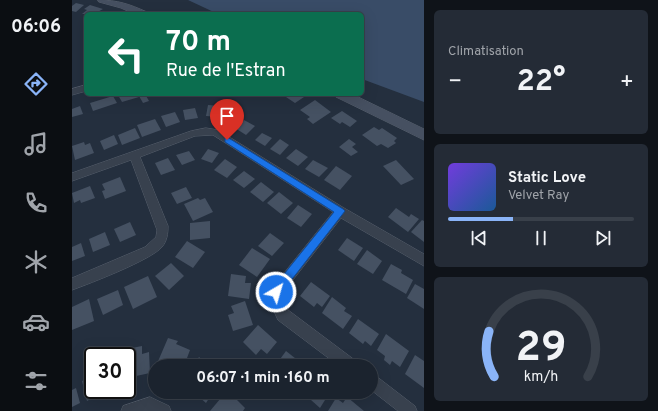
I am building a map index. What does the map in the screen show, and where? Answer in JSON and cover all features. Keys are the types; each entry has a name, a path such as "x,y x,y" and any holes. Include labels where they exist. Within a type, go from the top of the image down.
{"main road":[{"path":"103,0 125,6 138,12"},
{"path":"345,96 424,135"}],"street":[{"path":"72,92 84,89"},
{"path":"72,177 194,133 206,131 215,132 340,211 424,260"},
{"path":"72,284 149,251 157,245 163,235 162,226 134,155"},
{"path":"340,211 276,292 278,305 283,315 341,359"},
{"path":"378,386 410,411"},
{"path":"128,411 150,404 164,411"}],"water":[{"path":"188,0 424,0 424,102 364,80 364,12 214,12"}],"building":[{"path":"76,3 84,5 76,12 72,11 72,6"},
{"path":"90,5 103,9 98,12 84,12 87,10 84,9"},
{"path":"113,96 117,103 93,111 90,103"},
{"path":"119,96 139,97 122,102"},
{"path":"139,96 146,96 149,101 143,103"},
{"path":"303,96 304,97 295,103 286,97"},
{"path":"315,100 331,112 313,124 307,119 310,117 300,110"},
{"path":"208,105 221,106 219,117 206,116"},
{"path":"80,106 83,114 72,117 72,109"},
{"path":"195,108 198,118 185,120 183,110"},
{"path":"234,109 241,113 239,115 244,117 233,126 226,122 229,120 224,117"},
{"path":"342,111 357,121 350,127 342,122 340,124 331,118"},
{"path":"175,112 180,122 166,127 161,116"},
{"path":"155,119 161,130 142,137 137,125"},
{"path":"244,120 255,126 246,135 235,128"},
{"path":"374,127 379,130 382,128 397,138 394,141 396,143 388,148 381,144 377,146 362,135"},
{"path":"135,128 140,138 122,145 118,135"},
{"path":"262,133 272,138 265,146 255,140"},
{"path":"114,135 118,144 104,150 100,141"},
{"path":"280,139 289,145 280,155 270,149"},
{"path":"349,139 356,144 352,147 358,152 351,156 339,147"},
{"path":"84,142 85,145 90,143 94,153 75,160 72,146"},
{"path":"208,149 219,153 212,163 201,159"},
{"path":"296,149 308,157 298,166 286,158"},
{"path":"189,151 195,160 182,165 176,155"},
{"path":"168,158 175,170 161,175 155,163"},
{"path":"225,159 237,167 227,178 214,170"},
{"path":"313,160 328,168 319,177 305,169"},
{"path":"396,160 414,179 401,185 383,166"},
{"path":"336,166 352,176 340,190 324,180"},
{"path":"244,171 255,179 244,188 233,180"},
{"path":"120,177 126,191 105,199 102,191 105,190 102,184"},
{"path":"261,182 274,192 263,202 250,192"},
{"path":"90,186 95,198 81,203 80,200 74,203 72,193"},
{"path":"186,187 192,198 177,204 171,193"},
{"path":"279,192 293,203 281,214 267,203"},
{"path":"198,198 200,200 205,198 213,212 193,221 184,204"},
{"path":"298,205 312,214 301,227 287,218"},
{"path":"396,208 409,217 411,214 419,219 408,232 388,217"},
{"path":"422,220 424,221 424,242 411,232"},
{"path":"210,221 210,238 190,240 190,223"},
{"path":"130,222 136,235 120,242 114,229"},
{"path":"105,232 110,245 93,252 89,239"},
{"path":"270,233 284,243 272,256 258,246"},
{"path":"347,238 363,248 354,261 338,250"},
{"path":"187,241 205,252 193,268 175,257"},
{"path":"81,243 85,256 72,261 72,247"},
{"path":"252,248 270,259 257,277 239,265"},
{"path":"367,250 382,261 373,274 357,264"},
{"path":"171,263 184,276 169,290 155,276"},
{"path":"391,264 402,270 401,273 413,280 406,294 382,280"},
{"path":"231,274 246,276 245,283 251,283 249,299 228,296"},
{"path":"148,276 157,297 133,309 124,287"},
{"path":"311,282 330,296 322,307 317,303 314,307 300,296"},
{"path":"415,284 424,289 424,309 407,298"},
{"path":"118,290 123,305 103,315 97,299"},
{"path":"332,297 346,308 344,311 352,316 343,329 322,313"},
{"path":"89,299 94,321 72,330 72,307"},
{"path":"245,301 253,325 233,331 228,315 234,313 231,306"},
{"path":"358,319 379,334 371,346 365,341 363,344 349,333"},
{"path":"258,325 277,342 267,354 261,349 256,355 243,342"},
{"path":"386,334 409,351 400,367 392,361 390,365 384,360 385,356 377,350"},
{"path":"168,338 178,341 176,344 190,350 187,359 159,359"},
{"path":"142,346 142,354 149,352 148,373 136,376 136,347"},
{"path":"286,351 296,359 280,359"},
{"path":"415,355 424,361 424,388 405,374"},
{"path":"76,388 80,403 72,407 72,390"},
{"path":"201,399 209,399 206,403"},
{"path":"220,399 236,399 245,408 243,411 210,411"},
{"path":"310,399 326,399 320,408"},
{"path":"335,399 343,403 346,399 349,399 364,411 328,411"}],"route":[{"path":"227,140 340,211 276,292"}]}
